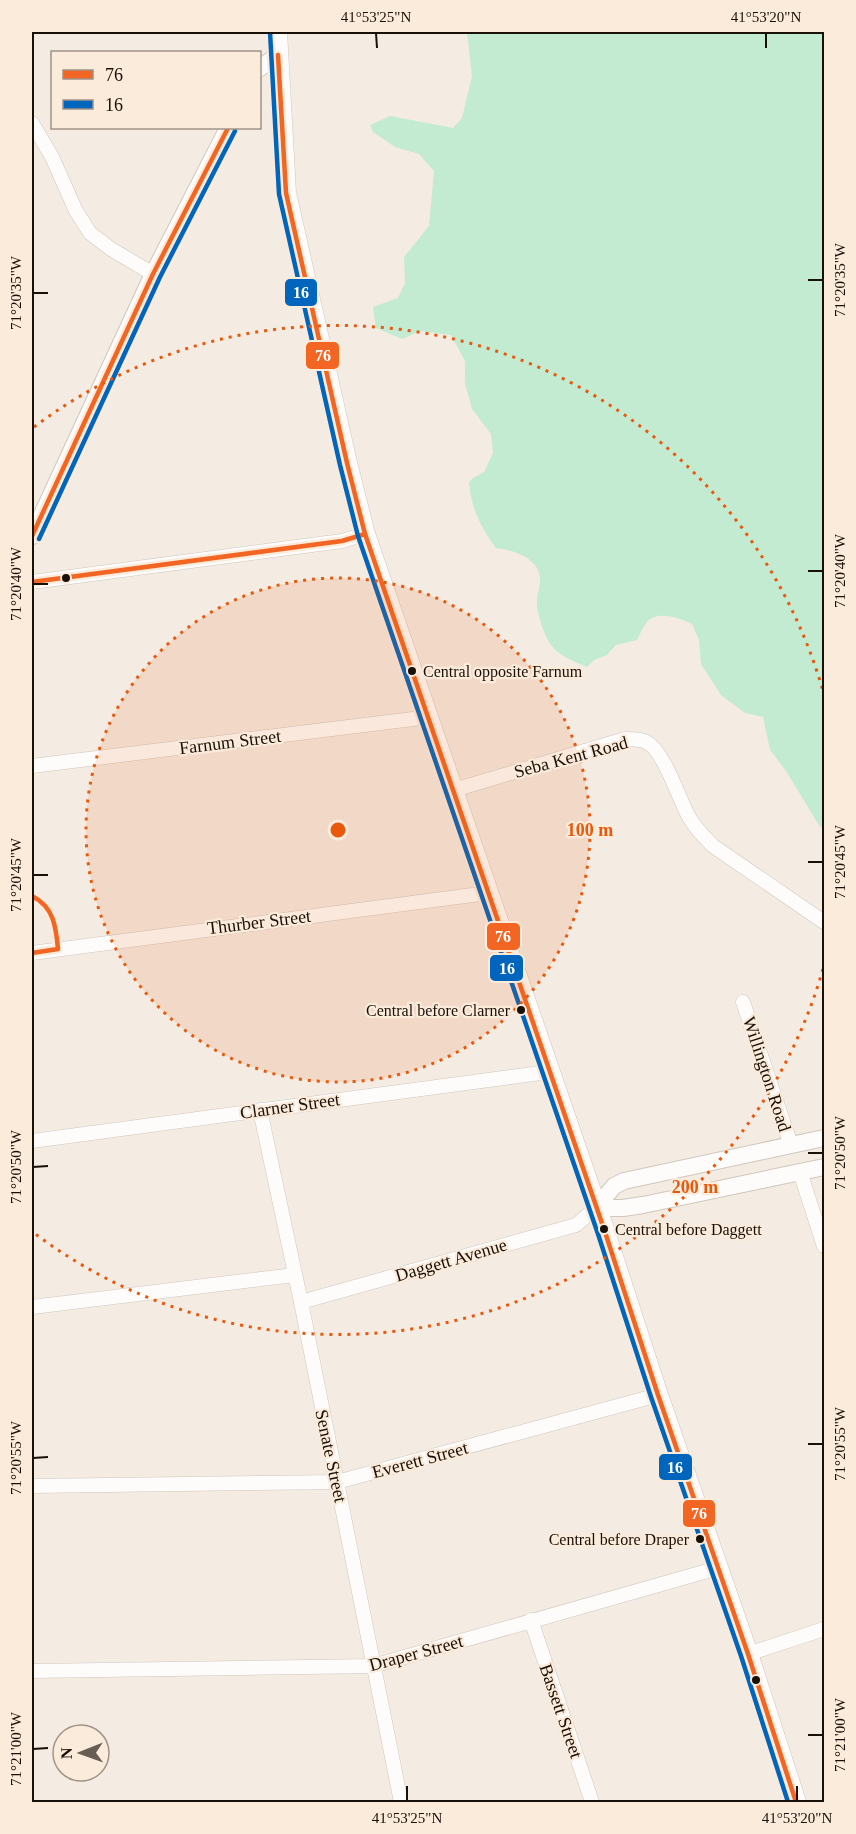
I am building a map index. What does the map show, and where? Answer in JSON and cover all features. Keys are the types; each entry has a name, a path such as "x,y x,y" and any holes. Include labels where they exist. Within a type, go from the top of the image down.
{"main road":[{"path":"277,32 286,193 365,534 748,1654 796,1803"}],"street":[{"path":"261,67 278,55"},
{"path":"32,123 52,157 76,211 90,233 111,249 153,274"},
{"path":"32,532 153,274 227,129"},
{"path":"32,582 342,541 365,534"},
{"name":"Farnum Street","path":"32,766 429,717"},
{"name":"Seba Kent Road","path":"454,790 626,739 650,743 659,754 698,831 713,846 825,922"},
{"name":"Thurber Street","path":"32,953 488,893"},
{"name":"Willington Road","path":"743,1002 791,1146"},
{"name":"Clarner Street","path":"32,1141 549,1072"},
{"name":"Senate Street","path":"260,1110 301,1302 401,1803"},
{"name":"Daggett Avenue","path":"301,1302 576,1225 596,1208 614,1186 624,1181 825,1138"},
{"path":"596,1208 643,1205 825,1167"},
{"path":"800,1172 825,1246"},
{"path":"32,1307 294,1275"},
{"name":"Everett Street","path":"32,1486 337,1482 658,1395"},
{"name":"Draper Street","path":"32,1671 374,1666 718,1568"},
{"name":"Bassett Street","path":"531,1620 592,1803"},
{"path":"748,1654 825,1629"}],"green space":[{"path":"467,32 824,32 824,826 820,827 786,771 770,750 763,717 745,713 721,695 701,664 699,640 692,624 669,616 651,618 637,640 616,645 607,655 594,660 587,667 554,649 546,636 539,615 537,602 540,577 535,564 523,556 496,548 474,509 469,482 484,472 493,453 491,434 472,409 465,383 465,361 451,335 420,331 402,339 376,328 373,307 398,298 405,283 404,257 429,226 434,171 419,154 395,147 373,132 370,125 390,116 453,128 462,118 472,76"}],"transit line":[{"name":"16","path":"270,32 279,194 358,536 598,1234 788,1802"},
{"name":"76","path":"278,55 286,193 365,534 605,1232 796,1802"},
{"name":"76","path":"32,536 153,274 227,129"},
{"name":"16","path":"39,539 160,277 235,131"},
{"name":"76","path":"32,582 342,541 365,534"},
{"name":"76","path":"32,896 45,906 52,918 58,949 32,953"}],"place":[{"name":"Central opposite Farnum","path":"412,671"},
{"name":"Central before Clarner","path":"521,1010"},
{"name":"Central before Daggett","path":"604,1229"},
{"name":"Central before Draper","path":"700,1539"}]}
